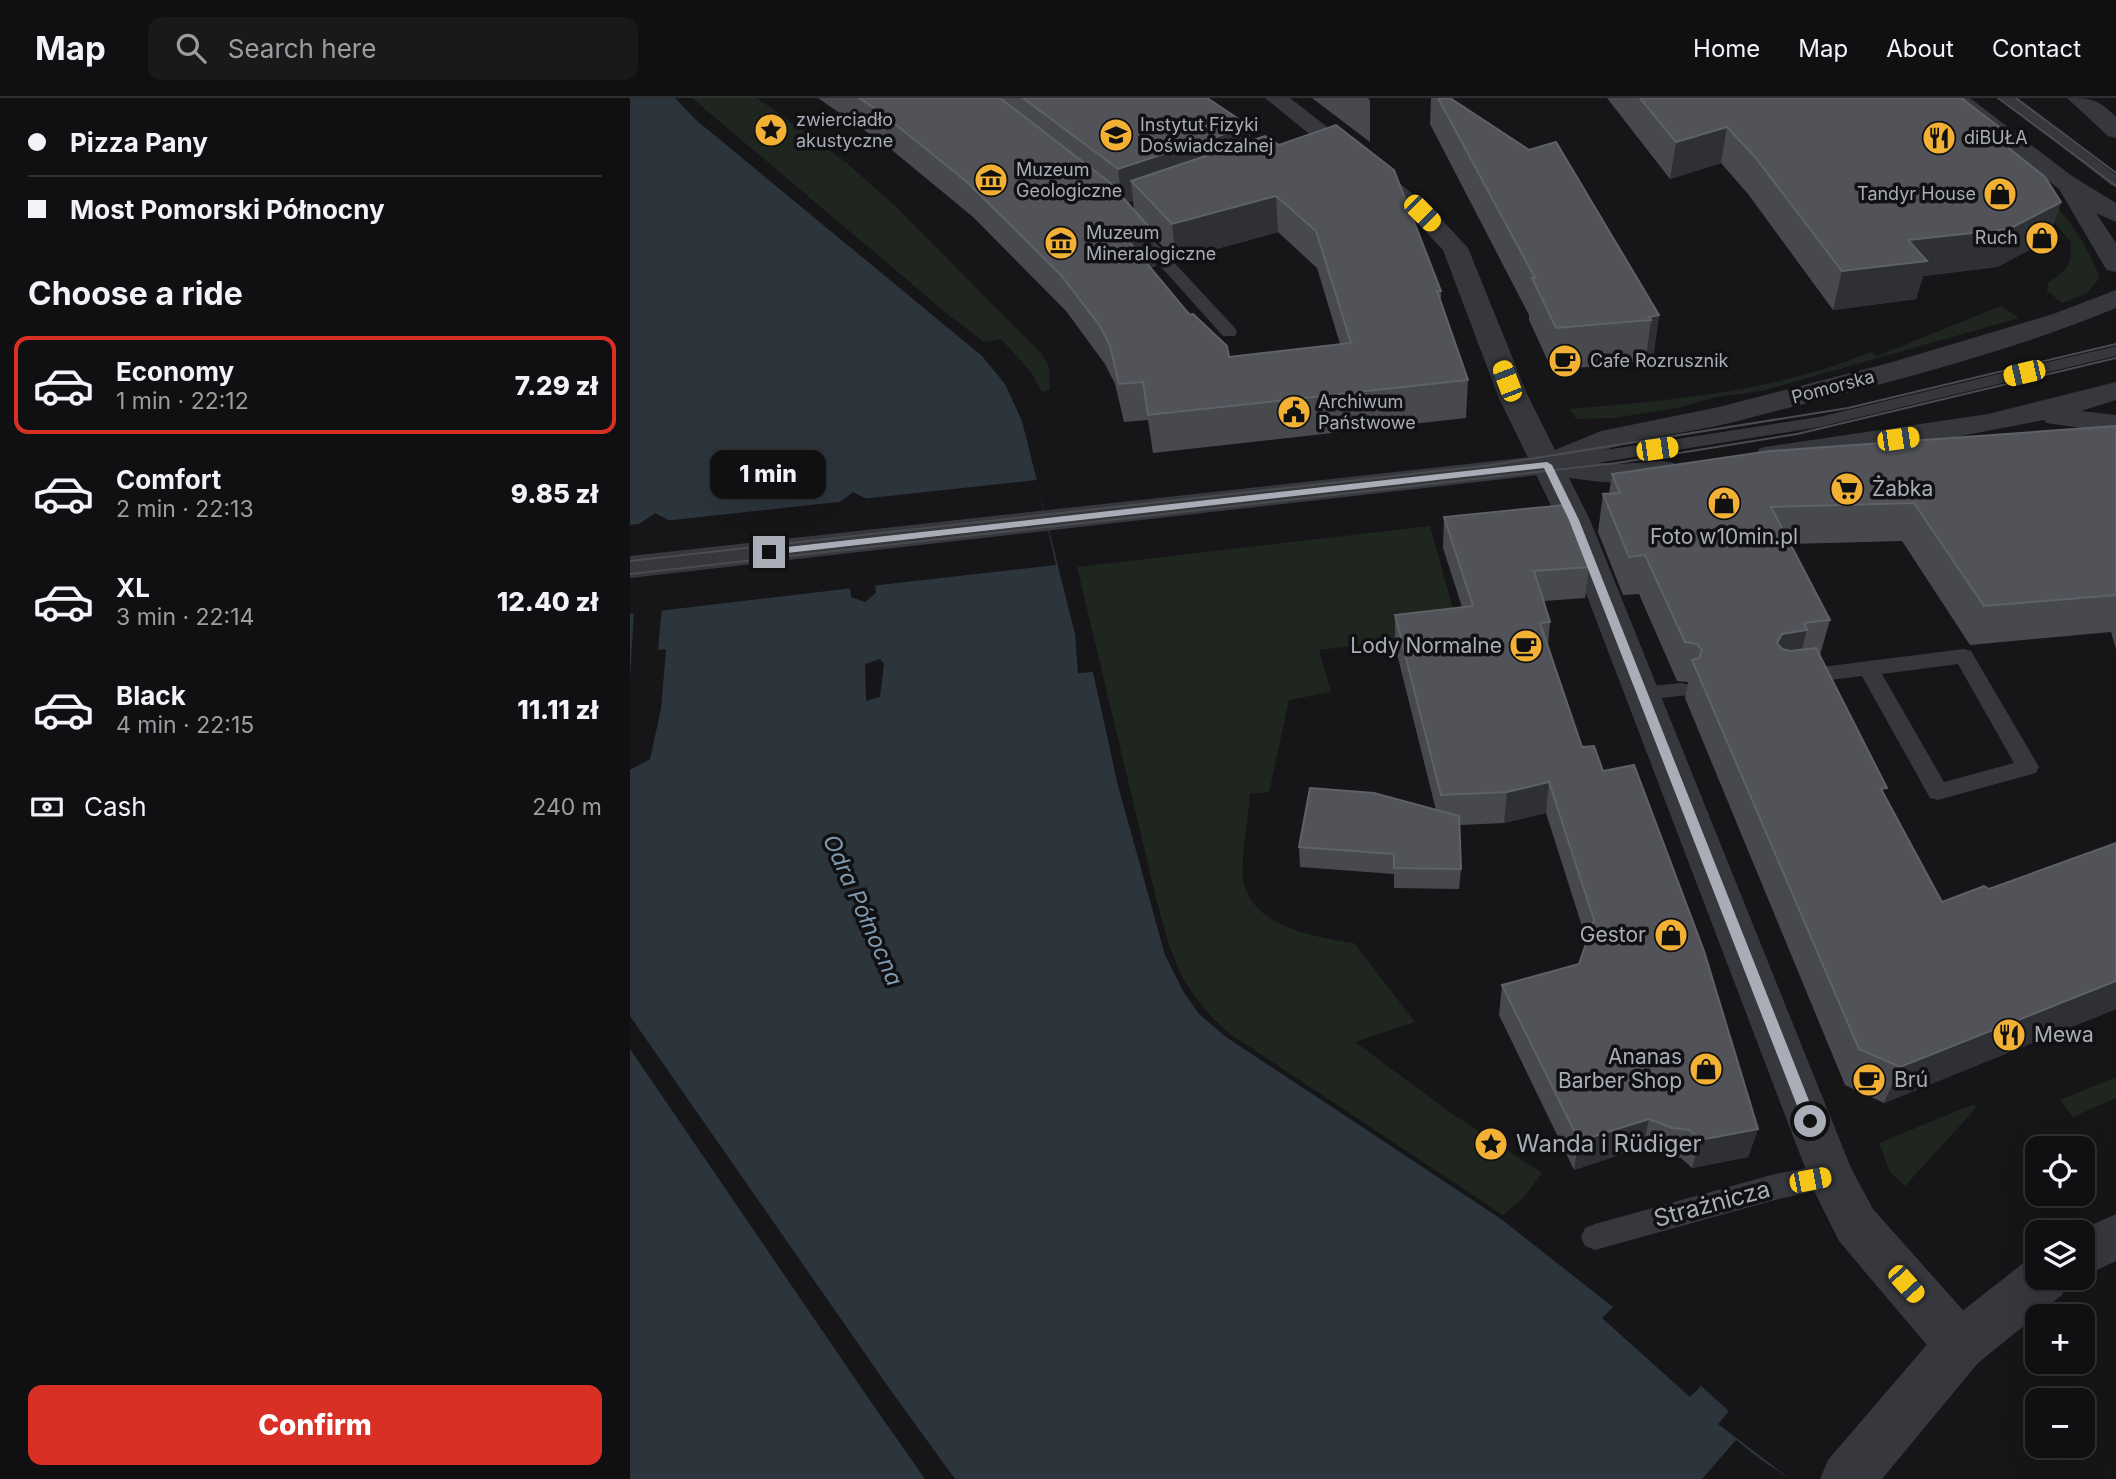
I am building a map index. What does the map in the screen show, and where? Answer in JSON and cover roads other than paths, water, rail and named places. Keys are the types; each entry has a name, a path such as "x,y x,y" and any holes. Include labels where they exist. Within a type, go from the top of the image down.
{"street":[{"path":"1276,98 1322,144 1422,213 1455,248 1513,396 1661,691 1831,1176 1856,1225 1960,1345"},
{"path":"1956,98 2063,181 2116,214"},
{"path":"2078,98 2111,118"},
{"path":"2063,181 2116,264"},
{"name":"Pomorska","path":"1547,465 1612,437 1721,416 1887,373 2063,320 2116,298"},
{"name":"Pomorska","path":"630,567 1547,465 1595,474 1626,475 1922,435 2034,415 2116,391"},
{"path":"2034,415 2116,424"},
{"path":"2095,1247 2116,1236"},
{"path":"1847,1479 1960,1345 2029,1290"}],"lane":[{"path":"2007,98 2116,182"},
{"path":"1120,212 1229,332"},
{"path":"1547,465 1819,422 2116,351"},
{"path":"1781,680 1868,668 1964,656 2028,768 1938,792 1868,668"},
{"name":"Strażnicza","path":"1595,1237 1775,1187 1831,1176"}],"water":[{"name":"Odra Północna","path":"630,98 675,98 696,120 982,356 1005,384 1022,421 1075,634 1078,673 1093,672 1118,786 1165,955 1183,991 1199,1014 1226,1037 1501,1219 1613,1307 1602,1318 1690,1397 1701,1386 1729,1411 1718,1424 1790,1479 630,1479 630,770 650,759 661,709 666,649 658,650 670,521 655,513 639,524 630,678","holes":["853,492 867,499 876,593 865,602 851,597 840,502","880,659 884,664 880,697 866,701 865,664"]}],"tram line":[{"path":"1998,98 2116,186"},
{"path":"2016,98 2116,173"},
{"path":"630,561 1492,465 1848,408 2116,344"},
{"path":"630,574 1617,463 1797,434 2116,358"}],"place":[{"name":"zwierciadło akustyczne","path":"771,130"},
{"name":"Instytut Fizyki Doświadczalnej","path":"1116,135"},
{"name":"diBUŁA","path":"1939,138"},
{"name":"Muzeum Geologiczne","path":"991,180"},
{"name":"Tandyr House","path":"2000,194"},
{"name":"Ruch","path":"2042,238"},
{"name":"Muzeum Mineralogiczne","path":"1061,243"},
{"name":"Cafe Rozrusznik","path":"1565,361"},
{"name":"Archiwum Państwowe","path":"1294,412"},
{"name":"Żabka","path":"1847,489"},
{"name":"Foto w10min.pl","path":"1724,503"},
{"name":"Lody Normalne","path":"1526,646"},
{"name":"Gestor","path":"1671,935"},
{"name":"Mewa","path":"2009,1035"},
{"name":"Ananas Barber Shop","path":"1706,1069"},
{"name":"Brú","path":"1869,1080"},
{"name":"Wanda i Rüdiger","path":"1491,1144"}]}
